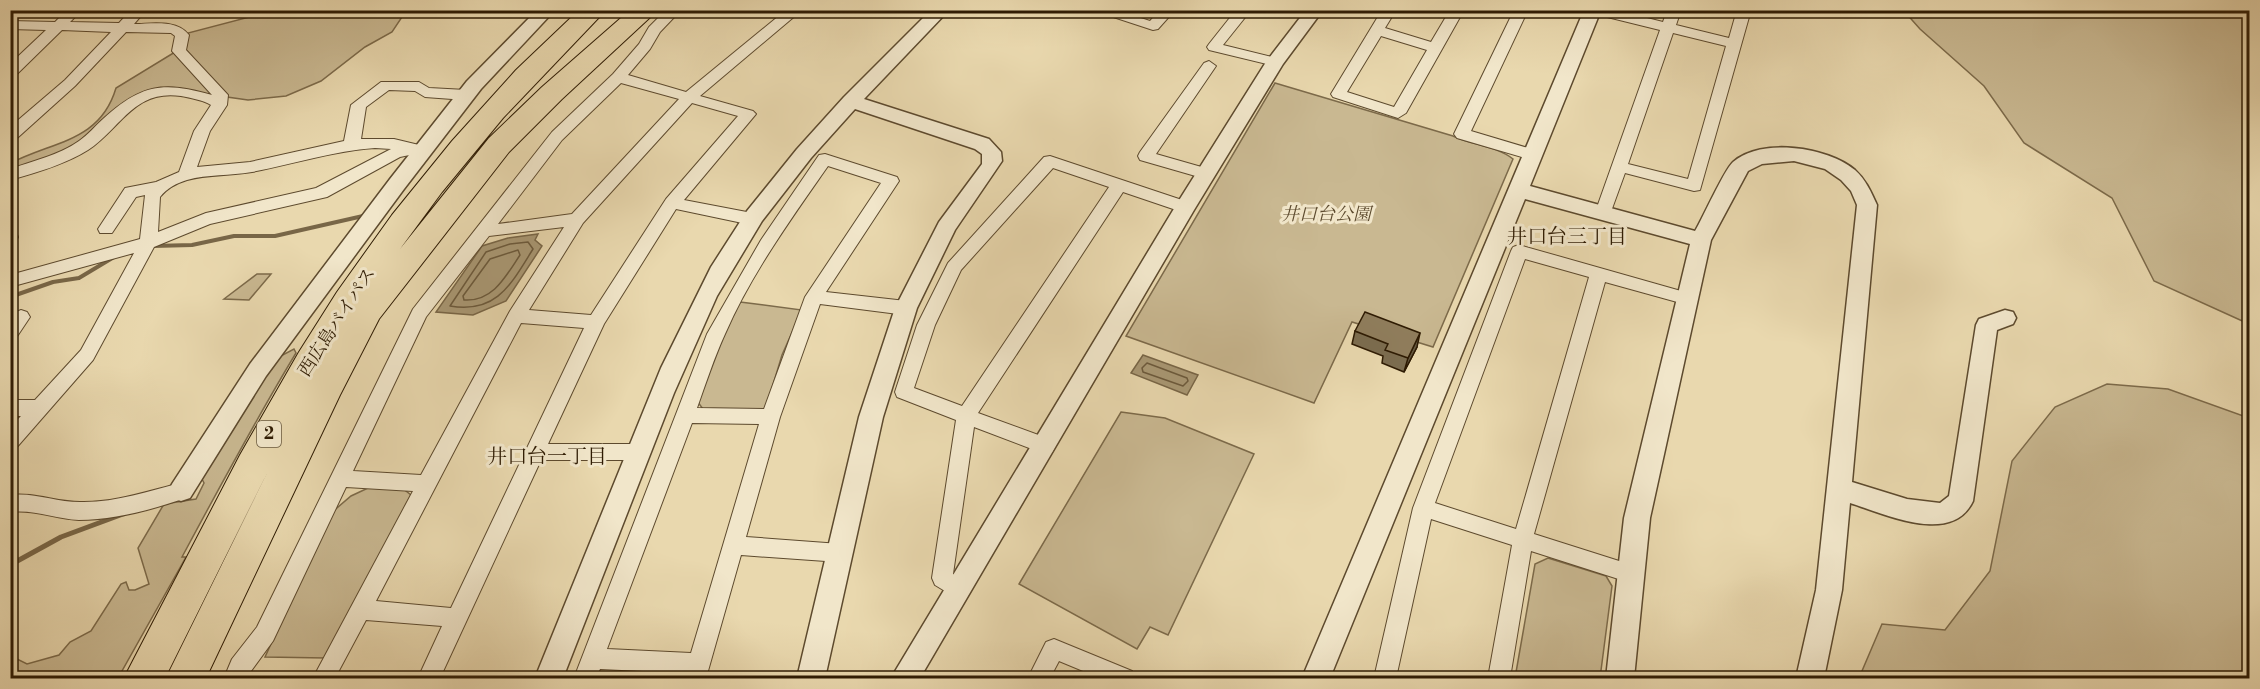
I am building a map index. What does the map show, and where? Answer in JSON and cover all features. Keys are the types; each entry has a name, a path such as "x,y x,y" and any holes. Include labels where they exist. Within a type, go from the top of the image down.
{"highway":[{"path":"417,204 466,129 565,10"},
{"name":"西広島バイパス","path":"144,678 199,567 289,398 348,300 417,204 516,86 594,10"},
{"name":"西広島バイパス","path":"186,678 242,558 364,316 427,220 475,157 548,73 614,10"},
{"path":"364,316 499,145 552,93 646,10"}],"street":[{"path":"10,73 75,10"},
{"path":"10,136 70,83 139,10"},
{"path":"10,504 27,503 79,511 115,509 181,491 236,402 416,149 498,59 547,10"},
{"path":"235,678 240,666 265,634 419,314 557,136 618,77 645,46 654,30 674,10"},
{"path":"324,678 516,316 577,219 688,98 795,10"},
{"path":"549,678 696,311 752,219 779,181 852,101 941,10"},
{"path":"1099,10 1153,26 1168,10"},
{"path":"1244,10 1214,47 1275,62"},
{"path":"905,678 1185,207 1275,62 1315,10"},
{"path":"1389,10 1338,94 1398,113 1457,10"},
{"path":"1521,10 1462,134 1532,155"},
{"path":"1316,678 1594,10 1734,44"},
{"path":"1603,213 1621,167 1674,10"},
{"path":"1621,167 1694,186 1744,10"},
{"path":"10,25 171,28 179,31 182,35 179,51 221,95 218,110 202,131 186,175"},
{"path":"1377,30 1435,48"},
{"path":"1206,174 1146,156 1209,66"},
{"path":"429,678 596,322 672,203 748,114 618,77"},
{"path":"350,145 360,116 359,105 386,85 419,87 425,92 466,95"},
{"path":"10,175 84,145 132,102 148,92 171,89 218,101"},
{"path":"811,678 871,417 906,308 946,227 991,165 992,152 982,144 852,101"},
{"path":"106,229 131,192 159,187 186,175 253,166 350,145 393,144 416,149"},
{"path":"10,281 59,266 146,246 206,219 321,193 395,153 416,149"},
{"path":"1620,678 1637,518 1701,240 1740,167 1750,159 1779,153 1825,162 1844,172 1864,193 1867,206 1829,590 1810,678"},
{"path":"825,159 891,181 814,297 771,417 697,671 589,668 684,415 716,334 739,287 788,210 825,159"},
{"path":"1045,446 904,392 926,324 954,267 1050,161 1185,207"},
{"path":"958,590 942,578 966,416 1118,186"},
{"path":"10,441 87,354 146,246 153,208 151,200 159,187"},
{"path":"1518,190 1701,240"},
{"path":"672,203 752,219"},
{"path":"483,230 502,230 577,219"},
{"path":"1385,678 1423,508 1519,251 1688,299"},
{"path":"1499,678 1523,538 1599,274"},
{"path":"814,297 906,308"},
{"path":"516,316 596,322"},
{"path":"10,333 21,317"},
{"path":"1839,489 1918,512 1940,515 1952,510 1961,501 1987,325 2005,318"},
{"path":"10,408 41,408"},
{"path":"684,415 771,417"},
{"path":"535,452 638,452"},
{"path":"340,478 425,484"},
{"path":"1423,508 1630,574"},
{"path":"734,545 840,553"},
{"path":"362,610 458,618"},
{"path":"1039,678 1054,649 1124,678"}],"green space":[{"path":"272,11 406,11 392,32 365,47 321,81 286,96 248,100 227,97 186,50 188,33"},
{"path":"1904,11 2249,11 2249,324 2154,281 2112,198 2024,143 1984,86 1920,29"},
{"path":"175,52 218,97 178,88 149,90 139,94 67,151 11,171 11,163 87,130 109,106 116,88"},
{"name":"井口台公園","path":"1275,83 1492,148 1513,159 1433,347 1352,322 1314,403 1126,336"},
{"path":"257,274 271,274 249,300 224,299"},
{"path":"740,302 802,310 782,355 766,408 756,413 703,409 697,401 713,357"},
{"path":"294,349 296,353 224,480 182,557 186,557 118,678 11,678 11,656 27,664 59,655 70,642 91,631 121,584 126,582 129,590 135,590 149,584 138,548 164,504 196,499 204,483 201,477 273,360"},
{"path":"2107,384 2168,389 2249,418 2249,678 1859,678 1882,624 1945,630 1990,571 2012,461 2055,407"},
{"path":"1121,412 1165,418 1254,454 1168,635 1150,627 1137,649 1019,584"},
{"path":"368,488 402,488 411,495 326,658 265,657 331,513 351,496"},
{"path":"1548,558 1606,576 1612,586 1600,678 1515,678 1535,564"}],"water":[{"path":"538,234 535,240 542,246 506,301 473,315 436,312 482,246 508,238"},
{"path":"1143,355 1198,375 1187,395 1131,373"}],"building":[{"path":"1365,312 1420,333 1408,358 1385,350 1388,344 1355,331"}],"waterway":[{"path":"153,246 192,245 234,236 275,236 363,216"},
{"path":"10,297 53,282 79,278 114,257"},
{"path":"10,565 61,537 123,514"}],"district":[{"name":"井口台三丁目","path":"1567,237"},
{"name":"井口台一丁目","path":"547,457"}]}
